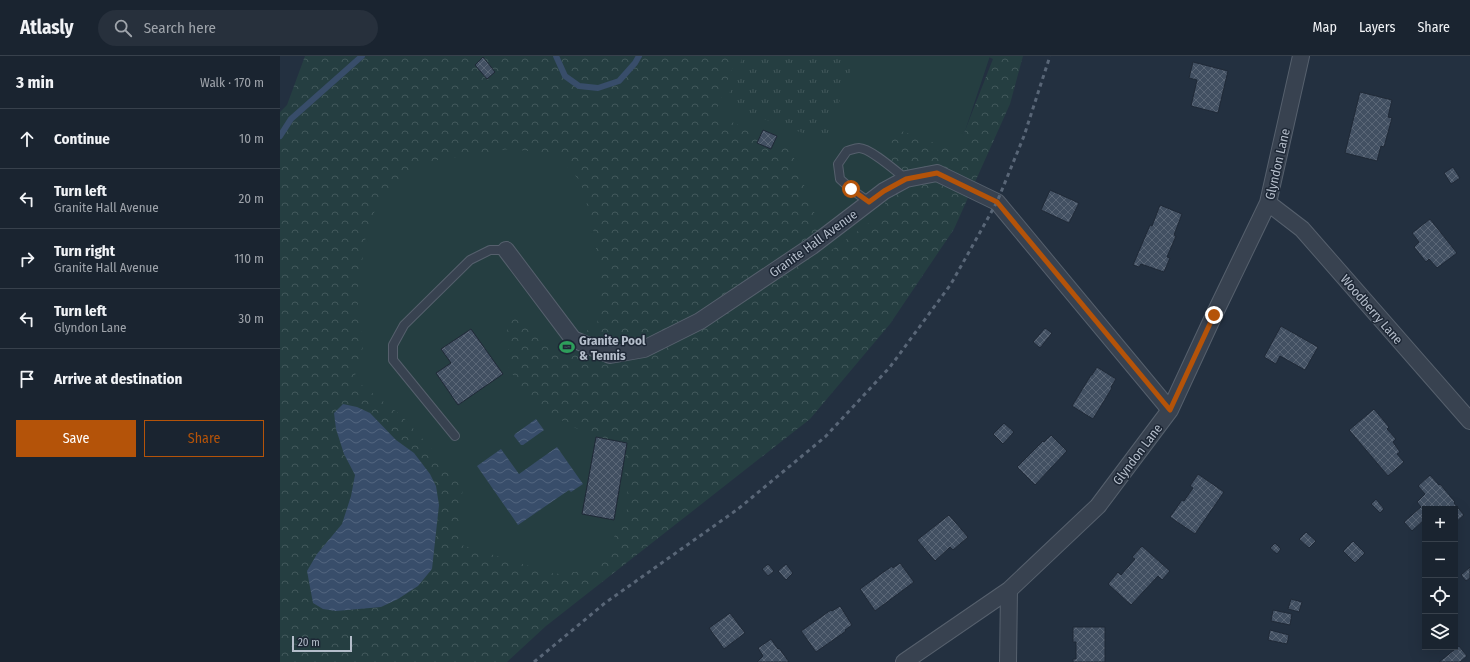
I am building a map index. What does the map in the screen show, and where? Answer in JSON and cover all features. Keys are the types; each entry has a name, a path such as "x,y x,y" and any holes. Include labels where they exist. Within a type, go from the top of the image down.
{"street":[{"name":"Glyndon Lane","path":"904,662 1009,590 1098,506 1170,410 1268,203 1301,56"},
{"name":"Granite Hall Avenue","path":"506,250 573,339 610,355 644,349 700,321 812,246 884,191 906,179 937,173 997,202 1170,410"},
{"name":"Woodberry Lane","path":"1268,203 1302,229 1468,415"},
{"path":"1008,662 1009,590"}],"lane":[{"path":"869,202 840,179 838,164 847,151 860,148 871,153 886,162 906,179"},
{"path":"455,436 392,360 393,345 404,326 470,260 490,250 506,250"}],"green space":[{"path":"305,56 737,56 715,114 791,150 829,252 884,212 893,128 957,151 993,59 987,56 1023,56 1010,104 954,229 890,324 810,419 546,626 507,662 280,662 280,112 287,105","holes":["509,149 556,154 580,181 592,221 601,282 597,326 550,347 514,306 507,327 509,369 525,393 568,425 604,439 622,454 629,505 607,552 583,571 555,574 458,544 463,484 402,416 354,379 363,347 357,296 367,228 383,193 419,163","334,413 370,413 396,440 414,453 430,474 436,486 439,505 432,569 381,607 336,611 317,554 342,524 351,496 355,474 344,454 336,429"]},
{"name":"Granite Pool & Tennis","path":"702,56 990,56 930,236 818,383 478,662 296,619 368,151"},
{"path":"743,56 856,56 825,141 725,105"}],"water":[{"path":"343,404 357,407 370,413 396,440 414,453 430,474 436,486 439,505 432,569 418,586 398,599 381,607 336,611 323,609 313,603 307,571 317,554 342,524 351,496 355,475 344,454 336,429 334,413"},
{"path":"536,419 544,430 521,445 514,436 515,434"},
{"path":"557,447 583,484 571,492 569,490 518,525 477,466 501,449 519,474"}],"building":[{"path":"483,57 495,72 487,79 475,65"},
{"path":"1193,62 1228,71 1218,113 1191,106 1197,80 1189,78"},
{"path":"1360,92 1392,100 1388,117 1392,118 1384,147 1381,146 1377,161 1345,153"},
{"path":"763,130 777,136 771,149 757,143"},
{"path":"1453,167 1460,178 1451,184 1444,173"},
{"path":"1050,190 1079,203 1069,223 1041,210"},
{"path":"1160,205 1182,214 1174,235 1176,236 1167,257 1170,258 1164,272 1141,264 1139,267 1133,265 1150,225 1152,226"},
{"path":"1430,219 1457,253 1437,268 1429,259 1426,262 1414,247 1419,242 1412,233"},
{"path":"1281,326 1318,347 1305,370 1280,356 1276,364 1264,357"},
{"path":"1045,328 1052,333 1040,348 1033,342"},
{"path":"471,329 503,374 458,405 436,373 451,363 441,349"},
{"path":"1097,367 1116,379 1093,419 1072,406"},
{"path":"1374,409 1389,427 1387,429 1396,439 1393,442 1400,452 1397,454 1404,462 1388,476 1349,430"},
{"path":"1004,423 1014,432 1003,444 993,434"},
{"path":"1051,435 1067,451 1035,485 1017,467"},
{"path":"596,437 627,443 614,520 582,514"},
{"path":"1198,474 1224,492 1195,534 1170,517 1193,488 1190,486"},
{"path":"1430,475 1439,485 1440,484 1455,502 1454,503 1456,506 1422,506 1422,522 1412,531 1404,522 1421,507 1417,502 1425,494 1418,486"},
{"path":"1376,499 1384,509 1380,513 1371,504"},
{"path":"1458,508 1464,515 1458,520"},
{"path":"949,515 968,537 953,550 950,547 935,561 917,540"},
{"path":"1306,532 1316,541 1309,548 1299,539"},
{"path":"1353,541 1365,553 1355,563 1343,551"},
{"path":"1275,543 1281,549 1277,554 1270,548"},
{"path":"1142,546 1170,571 1162,580 1158,576 1131,605 1108,584 1118,572 1121,575 1135,559 1132,557"},
{"path":"900,563 914,582 875,611 860,589 892,566 893,568"},
{"path":"768,564 774,571 768,576 762,569"},
{"path":"786,564 793,573 786,580 778,571"},
{"path":"1470,567 1470,578 1466,581 1461,575"},
{"path":"1291,599 1302,602 1299,612 1288,609"},
{"path":"840,606 852,625 845,630 846,631 816,652 801,631 831,610 832,611"},
{"path":"1273,610 1292,614 1290,625 1271,621"},
{"path":"730,613 745,633 724,649 709,628"},
{"path":"1073,627 1105,627 1105,662 1073,662 1073,659 1076,659 1076,642 1073,642"},
{"path":"1270,630 1289,635 1287,644 1268,640"},
{"path":"771,639 789,662 757,662 763,656 758,648"},
{"path":"1459,646 1467,656 1460,662 1439,662 1454,650 1458,650"}],"waterway":[{"path":"280,136 291,119 362,56"},
{"path":"556,56 565,76 579,86 598,88 619,81 635,63 639,56"}],"railway":[{"path":"534,662 605,603 738,509 825,437 890,367 951,284 997,202 1024,136 1050,56"}],"place":[{"name":"Granite Pool & Tennis","path":"567,347"}],"route":[{"path":"851,189 869,202 884,191 906,179 937,173 997,202 1170,410 1214,315"}]}
